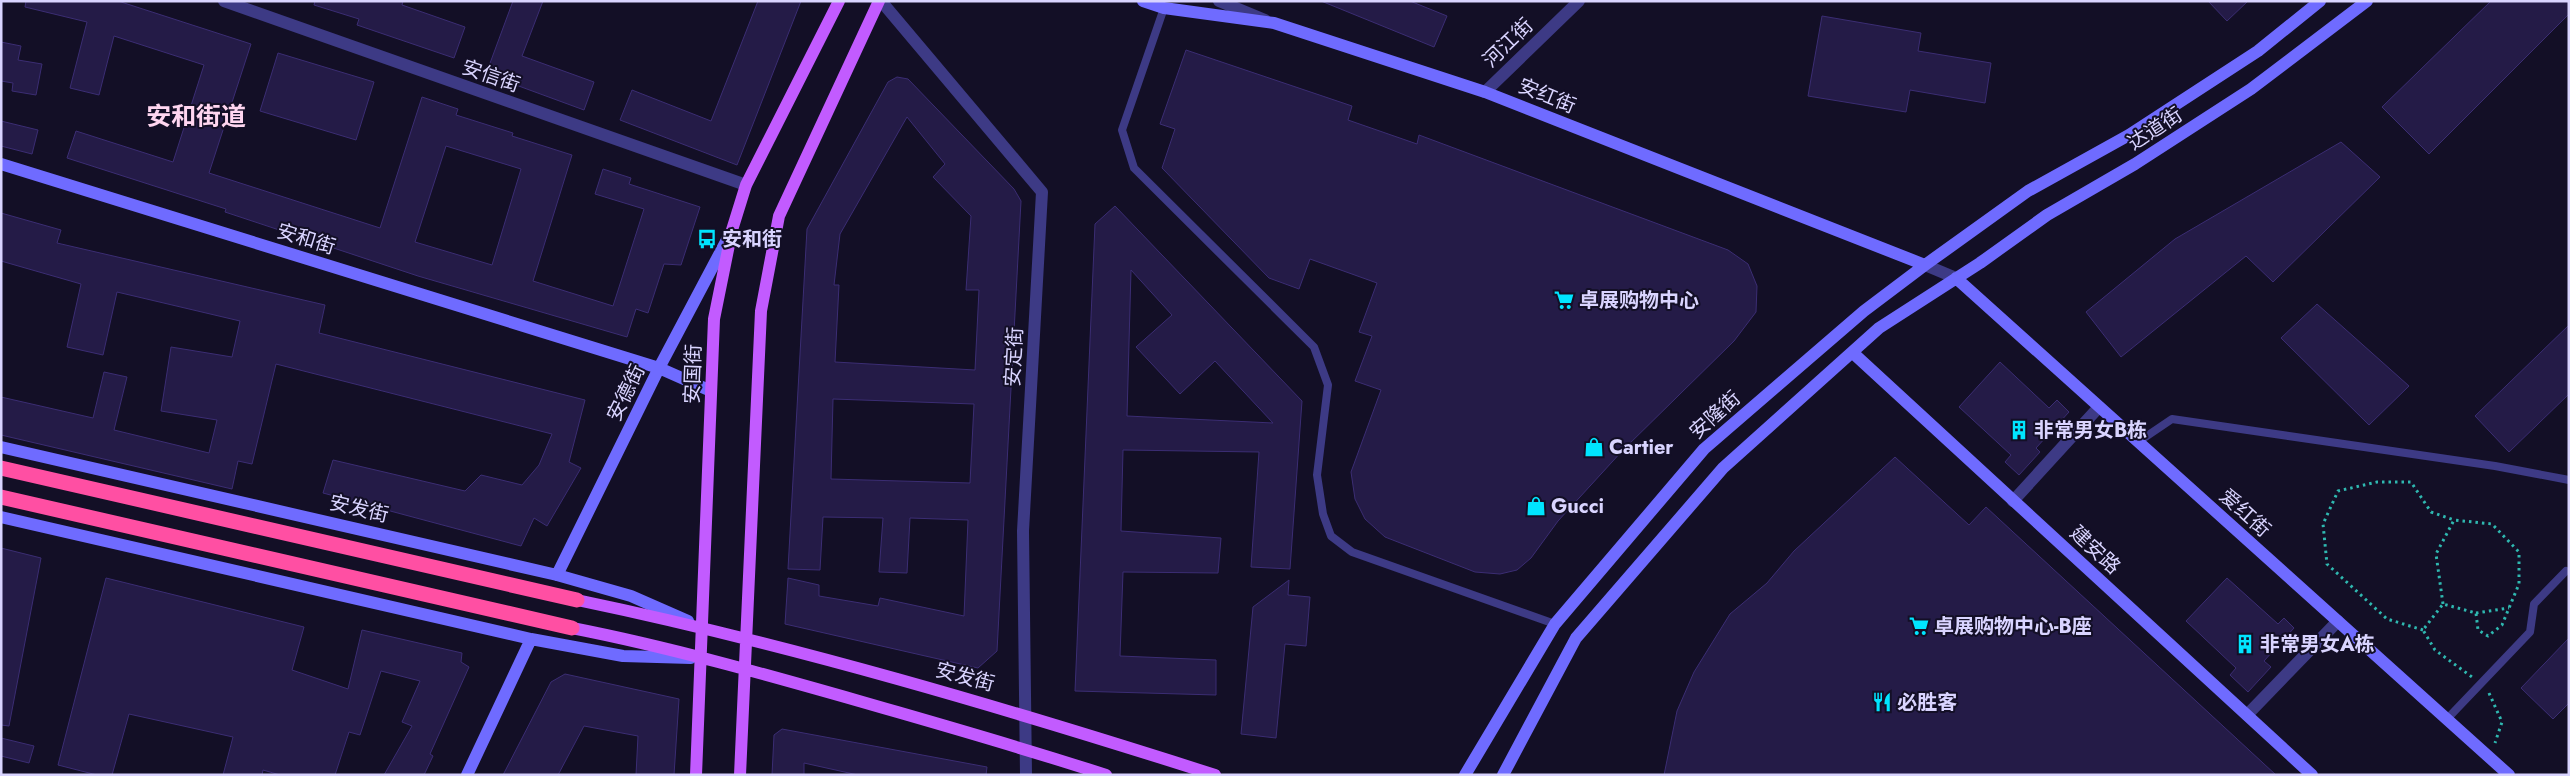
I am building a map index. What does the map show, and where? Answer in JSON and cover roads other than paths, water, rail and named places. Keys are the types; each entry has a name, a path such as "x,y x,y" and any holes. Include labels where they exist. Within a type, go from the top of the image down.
{"highway":[{"name":"安发街","path":"1,468 577,600"},
{"path":"1,497 572,628"}],"main road":[{"name":"安国街","path":"696,775 714,319 732,230 746,185 839,1"},
{"path":"740,775 748,638 761,311 778,216 880,1"},
{"name":"安红街","path":"1143,1 1164,8 1274,23 1485,92 1925,265"},
{"name":"达道街","path":"1925,265 2028,191 2129,135 2258,50 2320,1"},
{"name":"达道街","path":"1956,278 2047,214 2135,164 2251,89 2367,1"},
{"name":"安和街","path":"1,164 659,368 711,391"},
{"name":"安德街","path":"556,575 659,368 732,230"},
{"name":"安隆街","path":"1465,775 1555,624 1704,449 1864,311 1925,265"},
{"path":"1503,775 1576,638 1723,468 1880,328 1956,278"},
{"name":"爱红街","path":"1956,278 2509,775"},
{"name":"建安路","path":"1852,353 2312,775"},
{"name":"安发街","path":"1,447 556,575 631,596 702,627"},
{"path":"1,517 531,639 623,656 702,658"},
{"name":"安发街","path":"577,600 748,638 1025,714 1215,775"},
{"path":"572,628 654,644 746,668 1027,749 1106,775"},
{"path":"467,775 531,639"}],"street":[{"name":"安信街","path":"224,1 746,185"},
{"name":"安定街","path":"880,1 1042,192 1023,531 1026,775"},
{"path":"1219,1 1274,23"},
{"name":"河江街","path":"1485,92 1579,1"},
{"path":"1925,265 1956,278"},
{"path":"2013,501 2099,407"},
{"path":"2247,716 2338,621"}],"lane":[{"path":"1164,8 1122,130 1134,168 1314,347 1328,385 1317,475 1323,514 1331,536 1352,552 1555,624"},
{"path":"2138,442 2172,419 2495,466 2569,480"},
{"path":"2447,719 2530,632 2534,604 2566,571"}],"place":[{"name":"安和街","path":"707,239"},
{"name":"卓展购物中心","path":"1564,300"},
{"name":"非常男女B栋","path":"2019,430"},
{"name":"Cartier","path":"1594,447"},
{"name":"Gucci","path":"1536,506"},
{"name":"卓展购物中心-B座","path":"1919,626"},
{"name":"非常男女A栋","path":"2245,644"},
{"name":"必胜客","path":"1882,702"}],"district":[{"name":"安和街道","path":"196,116"}]}
